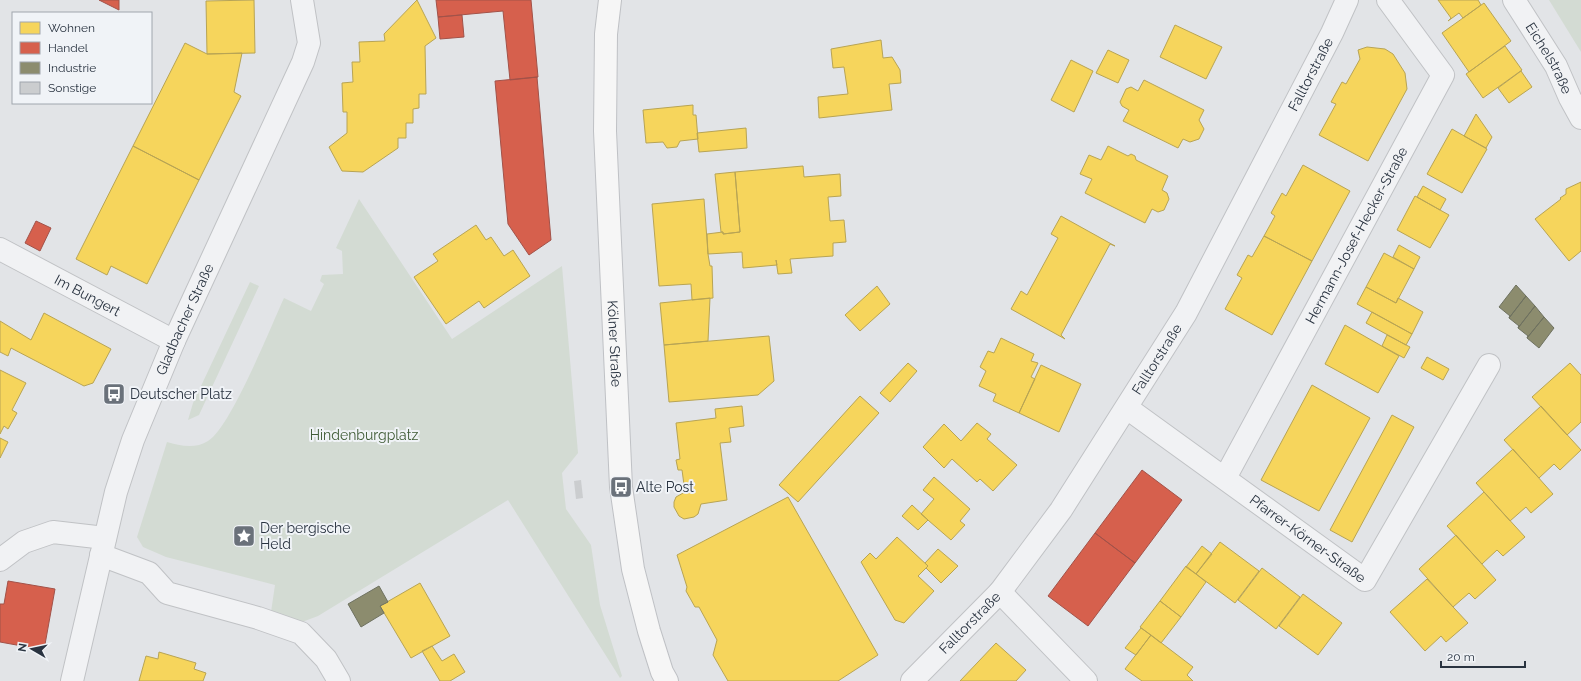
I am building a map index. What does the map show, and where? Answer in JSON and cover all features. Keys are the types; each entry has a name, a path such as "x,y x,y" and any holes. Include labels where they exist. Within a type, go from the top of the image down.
{"main road":[{"name":"Kölner Straße","path":"610,0 606,34 605,131 621,487 633,569 664,678"}],"street":[{"name":"Gladbacher Straße","path":"72,681 116,492 133,440 174,341 304,62 309,43 302,0"},
{"name":"Falltorstraße","path":"912,681 1000,592 1061,510 1127,408 1186,313 1332,33 1347,0"},
{"name":"Hermann-Josef-Hecker-Straße","path":"1226,478 1443,75 1388,0"},
{"name":"Eichelstraße","path":"1514,0 1556,66 1570,98 1581,118"},
{"name":"Im Bungert","path":"0,249 174,341"},
{"name":"Pfarrer-Körner-Straße","path":"1127,408 1226,478 1365,580 1490,365"},
{"path":"0,560 24,542 53,532 103,546 149,573 167,593 258,618 301,633 326,659 339,681"},
{"path":"1000,592 1086,681"}],"green space":[{"path":"1549,0 1581,0 1581,52"},
{"name":"Hindenburgplatz","path":"359,199 452,339 562,266 578,453 562,473 566,509 591,545 600,605 622,676 620,678 508,500 318,616 302,622 271,612 275,585 166,557 143,547 137,537 167,442 183,446 193,446 203,444 217,433 227,418 249,376 284,298 311,311 324,284 320,281 322,275 343,274 342,251 336,248"},
{"path":"250,282 259,286 199,415 188,420 193,403"}],"building: Wohnen":[{"path":"254,0 255,53 207,54 206,1"},
{"path":"417,0 436,38 425,46 426,94 419,94 419,108 413,109 413,123 406,123 406,138 398,138 398,148 363,172 342,171 329,147 347,133 347,112 343,112 342,83 353,82 352,62 360,62 359,42 385,41 384,34"},
{"path":"1438,0 1478,0 1481,5 1463,18 1459,13 1448,21 1451,18"},
{"path":"1484,3 1511,41 1469,72 1442,33"},
{"path":"1175,25 1222,47 1206,79 1160,57"},
{"path":"881,40 883,58 892,57 900,70 901,83 889,84 892,110 819,118 818,97 848,94 844,67 833,68 831,49"},
{"path":"185,43 207,54 242,53 234,92 241,96 199,180 133,146"},
{"path":"1505,46 1522,70 1483,98 1466,74"},
{"path":"1367,47 1385,49 1393,54 1405,73 1407,89 1368,161 1319,135 1336,104 1331,102 1342,82 1346,84 1360,59 1358,50"},
{"path":"1108,50 1129,60 1118,83 1096,73"},
{"path":"1071,60 1093,71 1074,112 1051,100"},
{"path":"1521,71 1532,87 1509,103 1498,88"},
{"path":"1144,80 1204,110 1199,120 1204,129 1199,139 1190,142 1183,139 1178,148 1123,121 1129,110 1122,106 1120,102 1126,89 1131,87 1138,91"},
{"path":"693,105 693,115 696,115 698,139 680,141 677,147 667,148 663,142 646,143 643,110"},
{"path":"1476,114 1492,137 1486,148 1464,136"},
{"path":"746,128 747,148 699,152 697,133"},
{"path":"1452,129 1487,149 1462,193 1427,174"},
{"path":"133,146 199,180 147,284 111,266 107,275 76,259"},
{"path":"1108,146 1128,156 1131,154 1135,156 1136,160 1168,176 1162,190 1167,193 1169,199 1164,210 1158,212 1152,209 1145,223 1085,193 1092,179 1080,174 1089,155 1101,160"},
{"path":"1303,165 1350,191 1312,261 1264,236 1275,216 1271,213 1282,193 1286,196"},
{"path":"803,166 804,177 840,174 841,196 828,197 830,221 844,220 846,242 833,243 833,256 790,259 792,273 778,274 777,265 743,268 742,252 708,254 707,234 740,232 735,172"},
{"path":"735,172 740,232 723,234 723,232 721,232 715,174"},
{"path":"1581,182 1581,251 1569,261 1535,219 1561,199 1560,198 1566,194 1566,189"},
{"path":"1423,186 1446,199 1440,210 1417,197"},
{"path":"1415,196 1449,215 1430,248 1397,230"},
{"path":"704,199 708,254 710,266 712,266 713,298 692,300 691,284 659,286 652,204"},
{"path":"1061,216 1115,246 1110,244 1061,335 1065,339 1011,309 1021,291 1027,295 1058,238 1051,234"},
{"path":"476,225 486,240 491,237 504,256 513,250 530,276 484,308 479,301 446,324 414,277 438,261 433,254"},
{"path":"1264,236 1312,261 1272,335 1225,309 1242,278 1237,275 1248,255 1252,257"},
{"path":"1399,245 1420,257 1414,269 1393,257"},
{"path":"1384,253 1414,269 1396,303 1366,287"},
{"path":"877,286 890,304 860,331 845,315"},
{"path":"1366,287 1396,303 1398,298 1423,312 1412,334 1357,304"},
{"path":"710,298 708,341 664,345 660,303"},
{"path":"1372,312 1412,334 1406,345 1366,323"},
{"path":"44,313 111,349 93,383 84,386 11,348 8,356 0,352 0,321 31,340"},
{"path":"1345,325 1399,356 1378,393 1325,364"},
{"path":"1387,335 1410,347 1404,358 1382,346"},
{"path":"769,336 774,381 758,395 669,402 664,345"},
{"path":"1001,338 1034,354 1031,361 1038,363 1031,377 1035,379 1019,413 993,401 996,394 979,386 986,371 980,367 988,351 994,353"},
{"path":"1427,357 1449,369 1443,380 1421,368"},
{"path":"908,363 917,371 890,402 880,393"},
{"path":"1570,363 1581,375 1581,422 1567,435 1532,397"},
{"path":"1041,365 1081,384 1059,432 1019,413"},
{"path":"0,370 26,383 12,410 17,413 8,429 4,426 0,434"},
{"path":"1312,385 1370,418 1319,511 1261,480"},
{"path":"860,396 879,413 798,502 779,485"},
{"path":"742,406 744,426 729,428 731,442 720,443 727,500 701,504 698,514 694,517 684,519 679,516 674,507 676,497 685,492 682,470 678,470 676,460 680,459 676,423 716,418 715,409"},
{"path":"1541,406 1581,450 1560,470 1554,464 1539,478 1504,440"},
{"path":"1392,415 1414,427 1352,542 1330,530"},
{"path":"977,423 991,434 987,439 1017,465 993,491 980,479 977,482 952,459 944,468 923,447 944,424 961,441"},
{"path":"0,438 8,442 0,458"},
{"path":"1513,449 1553,494 1531,513 1526,507 1510,521 1476,483"},
{"path":"934,477 970,509 960,521 965,525 951,540 921,514 934,499 923,490"},
{"path":"1484,492 1525,537 1503,556 1497,550 1482,564 1447,526"},
{"path":"788,497 878,655 838,681 728,681 713,655 717,640 699,607 695,607 686,591 687,587 677,555"},
{"path":"912,505 928,520 918,530 902,516"},
{"path":"1456,535 1496,580 1475,599 1469,593 1453,607 1419,569"},
{"path":"897,537 928,566 918,576 934,591 904,623 895,620 861,562 870,553 876,559"},
{"path":"1220,542 1259,571 1235,603 1196,574"},
{"path":"1202,546 1212,554 1196,574 1186,567"},
{"path":"938,549 958,566 941,583 926,568 928,566 925,563"},
{"path":"1186,566 1206,582 1181,617 1160,601"},
{"path":"1262,568 1300,597 1276,629 1238,600"},
{"path":"1427,579 1468,623 1446,642 1441,636 1425,651 1390,612"},
{"path":"420,583 450,636 411,658 380,606"},
{"path":"1303,594 1342,623 1318,655 1279,626"},
{"path":"1160,601 1181,617 1161,643 1140,627"},
{"path":"1141,628 1151,635 1136,655 1125,648"},
{"path":"1151,635 1193,667 1187,675 1193,681 1142,681 1125,669"},
{"path":"996,643 1026,670 1016,681 960,681"},
{"path":"432,646 442,661 454,654 465,672 450,681 440,681 422,651"},
{"path":"159,652 196,663 194,669 206,673 203,681 139,681 146,656 158,659"}],"building: Handel":[{"path":"99,0 119,0 119,10"},
{"path":"436,0 531,0 538,77 510,80 503,11 438,17"},
{"path":"462,15 464,37 440,39 438,17"},
{"path":"537,77 551,240 529,255 508,224 495,81"},
{"path":"36,221 51,228 40,251 25,243"},
{"path":"1142,470 1182,500 1135,563 1095,533"},
{"path":"1095,533 1135,563 1088,626 1048,596"},
{"path":"8,581 55,589 44,650 0,642 0,604 4,604"}],"building: Industrie":[{"path":"1516,285 1526,296 1509,318 1510,316 1499,307"},
{"path":"1526,296 1535,306 1518,328 1519,326 1509,318"},
{"path":"1535,306 1544,317 1527,338 1528,336 1518,328"},
{"path":"1544,317 1554,328 1539,348 1527,338"},
{"path":"379,586 388,602 380,606 384,613 361,627 348,604"}],"building: Sonstige":[{"path":"581,480 583,498 576,499 574,481"}],"place":[{"name":"Deutscher Platz","path":"114,394"},
{"name":"Alte Post","path":"621,487"},
{"name":"Der bergische Held","path":"244,536"}]}
